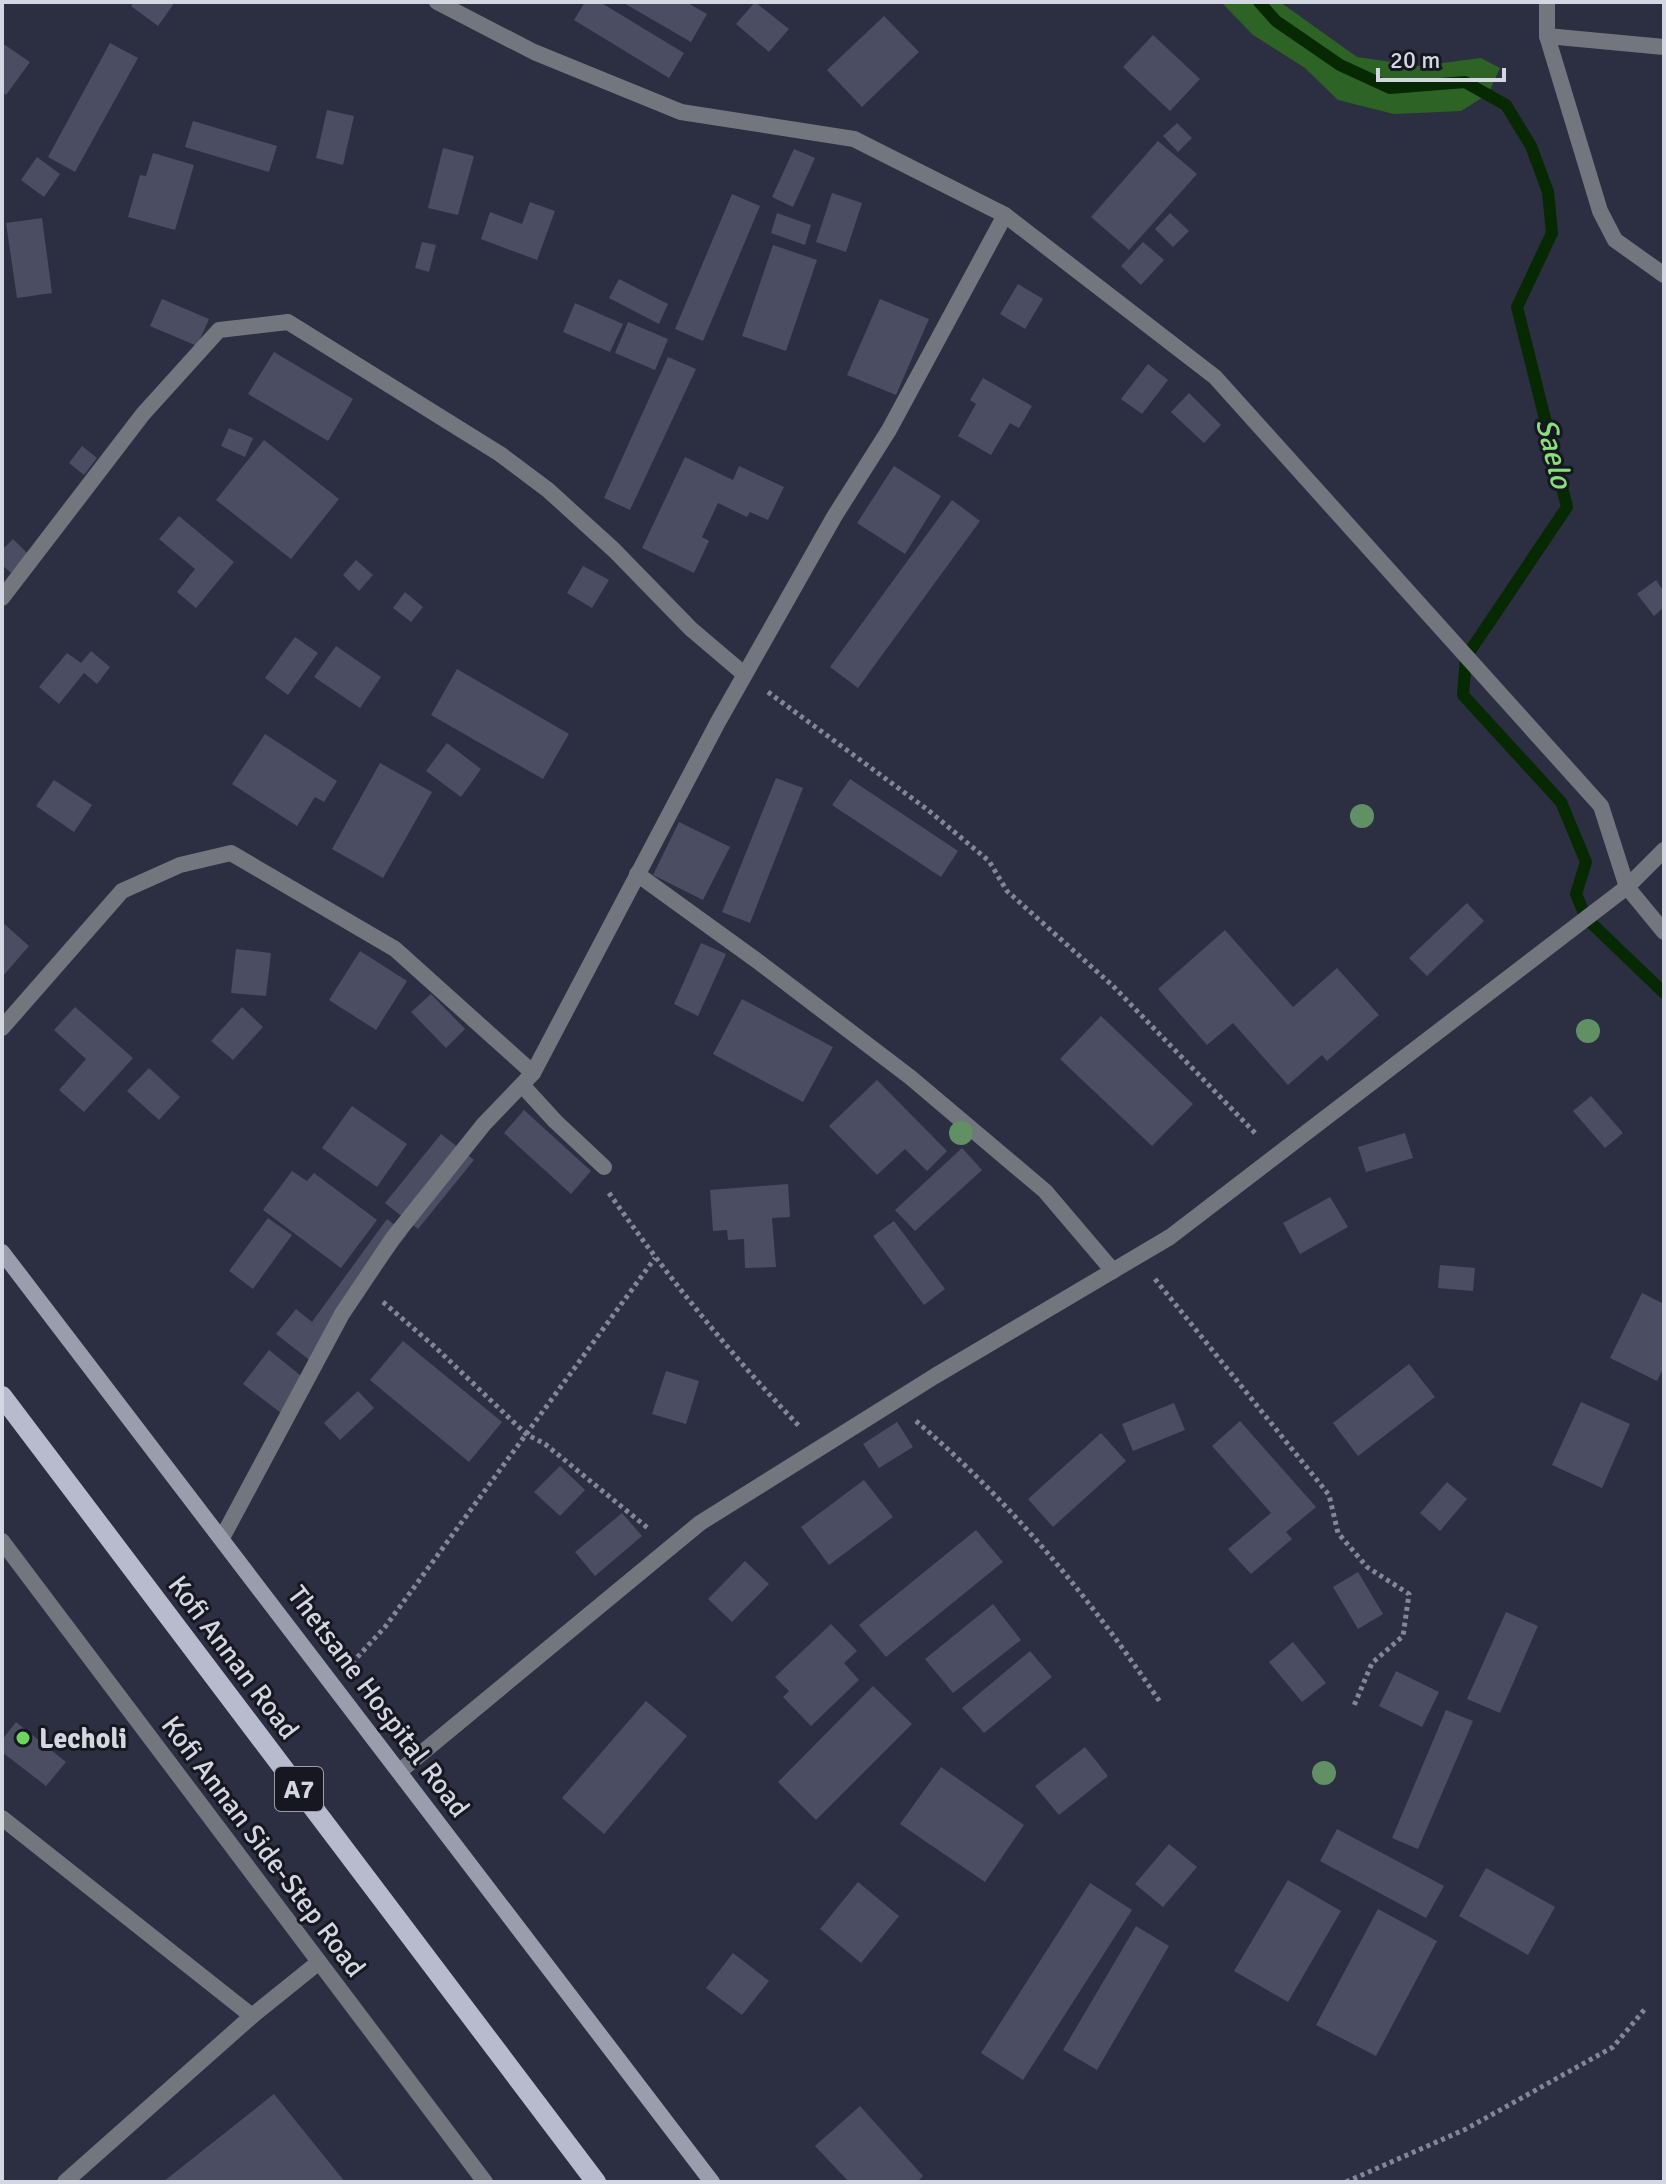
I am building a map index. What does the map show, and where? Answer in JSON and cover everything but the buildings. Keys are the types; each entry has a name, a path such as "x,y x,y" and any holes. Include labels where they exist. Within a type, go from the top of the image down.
{"main road":[{"name":"Thetsane Hospital Road","path":"2,1252 712,2182"},
{"name":"Kofi Annan Road","path":"2,1396 596,2182"}],"street":[{"path":"437,2 534,52 681,112 854,139 1005,215 1215,377 1601,806 1627,887 1664,932"},
{"path":"1547,2 1547,36 1600,211 1615,240 1664,275"},
{"path":"1547,36 1664,47"},
{"path":"222,1538 342,1314 362,1284 393,1238 484,1124 528,1079 744,674 834,517 889,430 1005,215"},
{"path":"2,598 143,414 219,330 288,322 500,454 548,490 614,550 691,629 744,674"},
{"path":"400,1771 700,1523 894,1402 1170,1237 1627,887 1664,850"},
{"path":"2,1028 122,891 180,865 231,853 395,949 528,1079 555,1121 604,1167"},
{"path":"637,874 910,1077 1045,1191 1113,1271"},
{"name":"Kofi Annan Side-Step Road","path":"2,1541 485,2182"},
{"path":"2,1818 252,2016"},
{"path":"65,2182 252,2016 319,1962"}],"path":[{"path":"744,674 928,810 989,861 1007,891 1113,986 1277,1154"},
{"path":"604,1167 601,1177 606,1189 655,1258 759,1384 821,1448"},
{"path":"1137,1256 1329,1495 1338,1533 1367,1567 1409,1594 1403,1636 1372,1663 1353,1708"},
{"path":"333,1684 385,1627 655,1258"},
{"path":"362,1284 435,1347 526,1434 545,1444 672,1547"},
{"path":"894,1402 955,1454 1014,1513 1128,1655 1160,1702"},
{"path":"1346,2182 1466,2129 1613,2047 1645,2009"}],"green space":[{"path":"1221,2 1280,2 1357,57 1419,66 1481,58 1500,68 1488,94 1461,111 1394,114 1338,100 1305,68 1253,35"}],"waterway":[{"name":"Saelo","path":"1259,2 1276,21 1340,65 1390,88 1465,82 1506,105 1531,146 1548,192 1552,233 1517,307 1567,507 1466,657 1463,695 1561,802 1586,862 1576,894 1586,918 1664,993"}],"place":[{"name":"Lecholi","path":"23,1738"}]}
